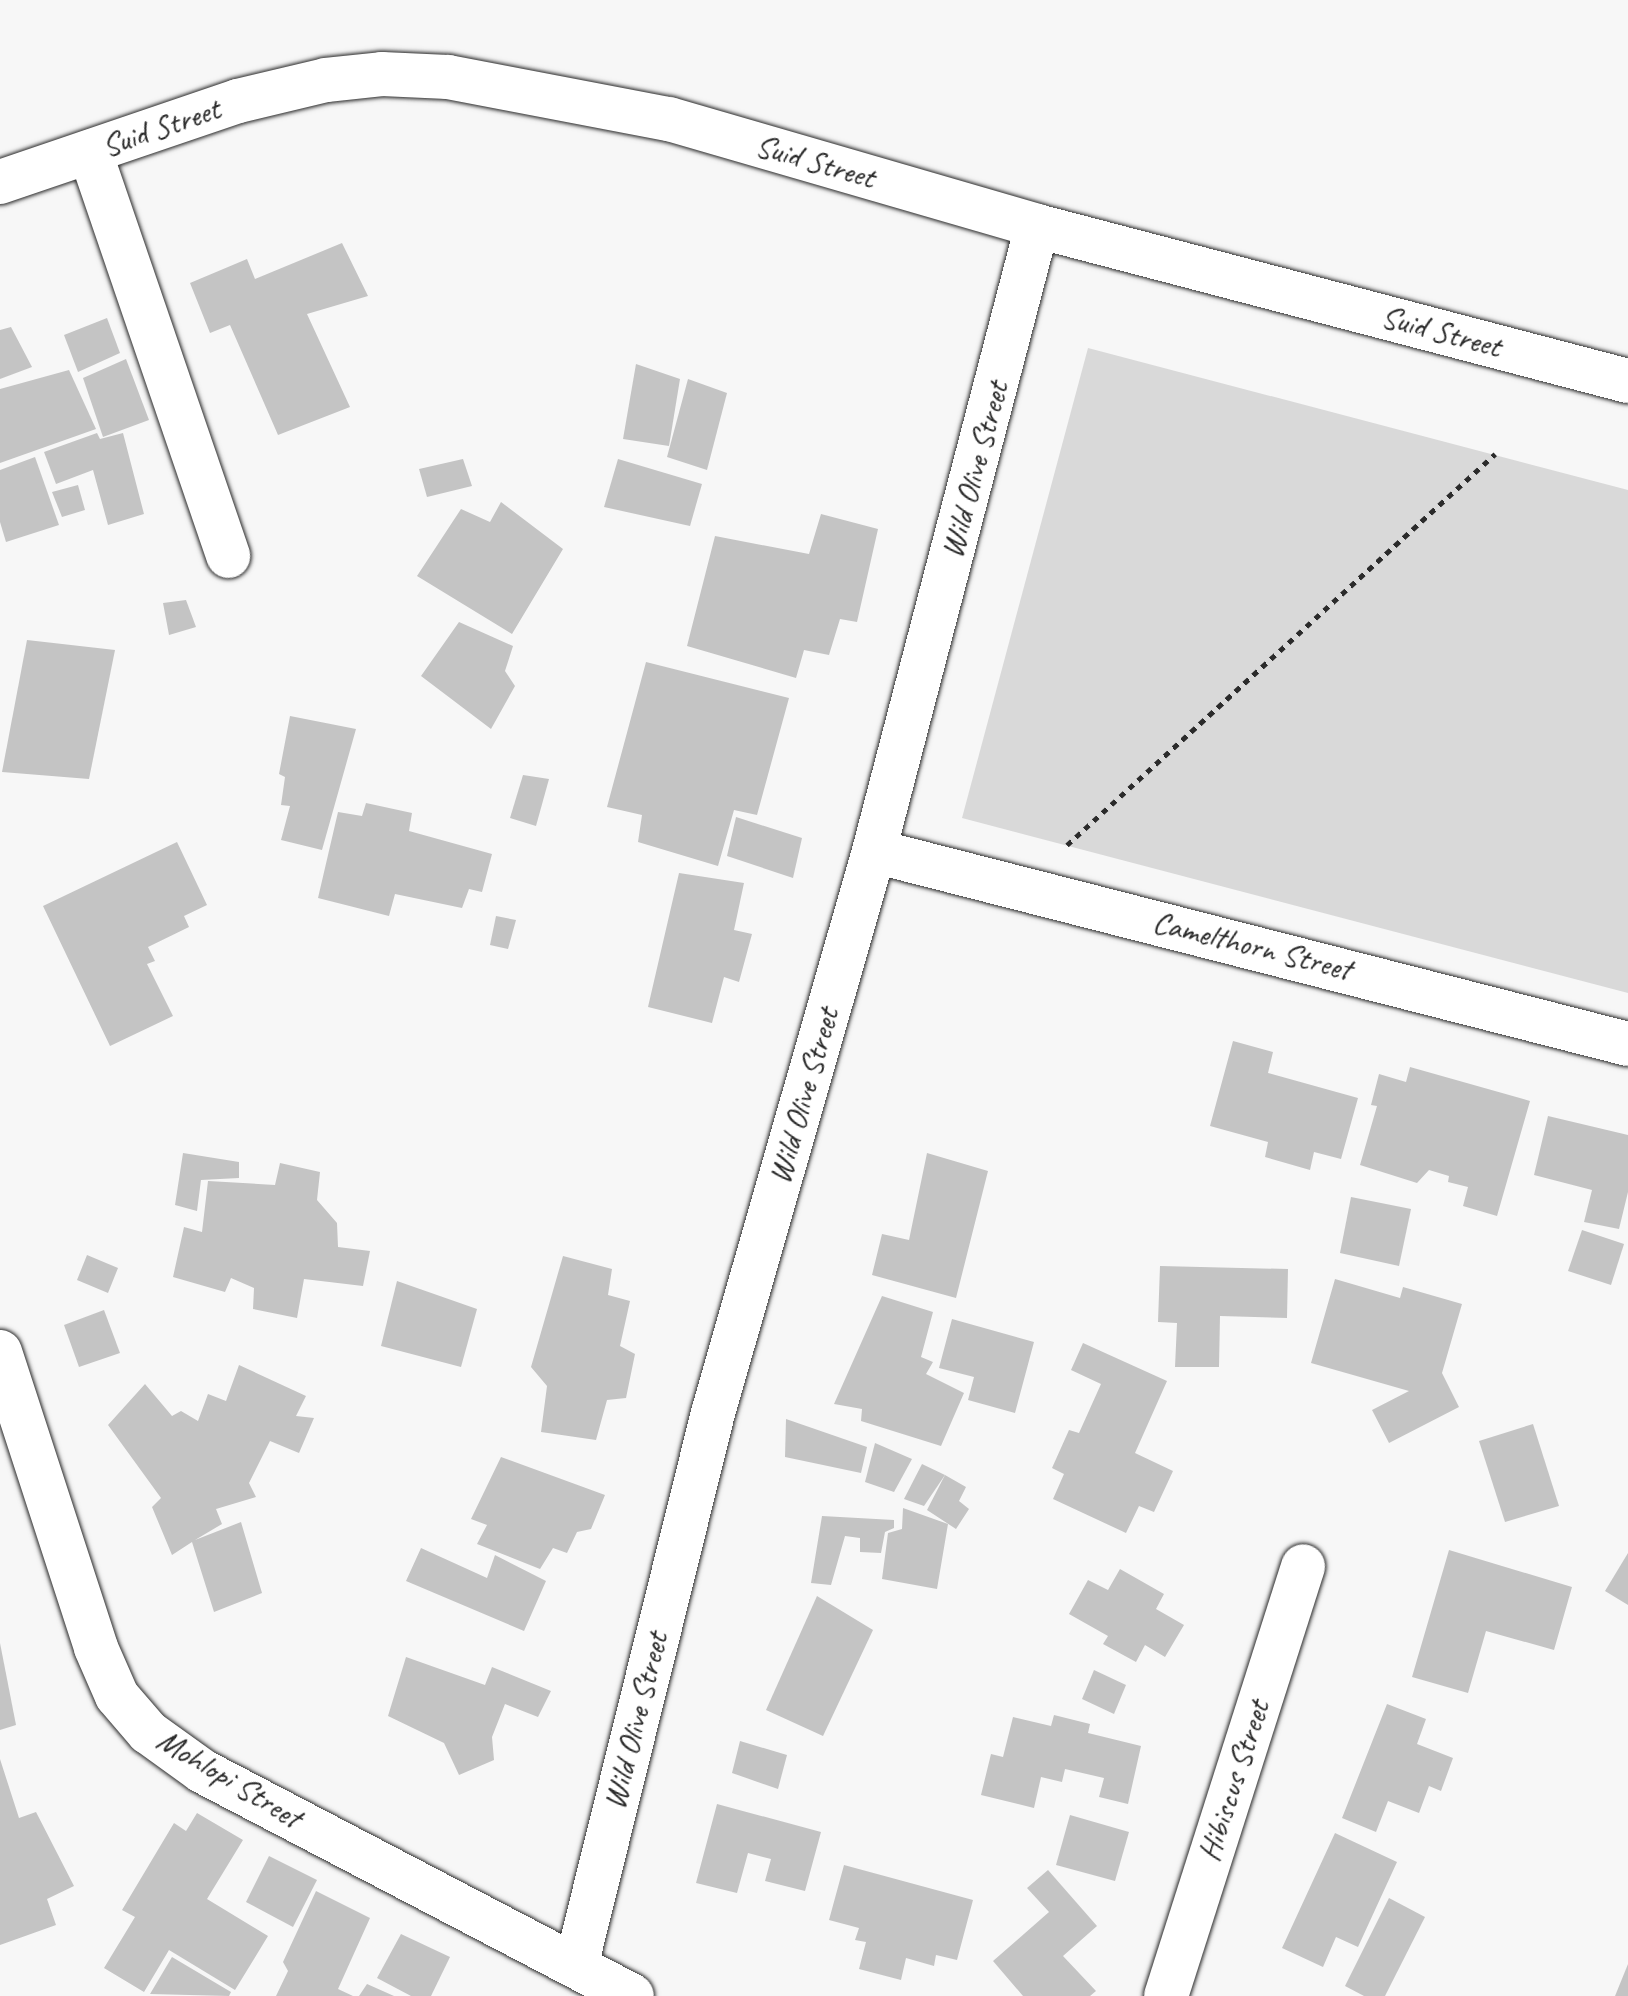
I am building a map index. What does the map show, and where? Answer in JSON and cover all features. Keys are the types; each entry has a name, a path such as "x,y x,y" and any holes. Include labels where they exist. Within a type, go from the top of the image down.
{"street":[{"name":"Suid Street","path":"0,182 238,101 326,80 382,74 448,77 669,119 1037,226 1628,381"},
{"path":"90,152 228,556"},
{"name":"Wild Olive Street","path":"576,1966 713,1413 874,851 1037,226"},
{"name":"Camelthorn Street","path":"874,851 1628,1044"},
{"name":"Mohlopi Street","path":"0,1352 96,1648 117,1696 148,1732 202,1771 632,1996"},
{"name":"Hibiscus Street","path":"1166,1996 1303,1566"}],"path":[{"path":"1067,845 1495,454"}],"shaded area":[{"path":"1088,348 1628,490 1628,993 962,818"}],"building":[{"path":"342,243 368,296 307,314 350,407 278,435 230,325 210,333 190,283 247,259 255,279"},
{"path":"107,318 120,353 78,372 64,335"},
{"path":"11,327 32,367 0,379 0,330"},
{"path":"126,359 149,420 103,437 83,378"},
{"path":"636,364 680,379 669,446 623,439"},
{"path":"69,370 96,429 0,463 0,389"},
{"path":"688,379 727,393 707,470 667,457"},
{"path":"97,433 100,439 123,433 144,514 108,525 93,470 56,484 44,452"},
{"path":"35,457 59,525 6,542 0,522 0,470"},
{"path":"463,459 472,486 427,497 419,469"},
{"path":"618,459 702,484 690,526 604,507"},
{"path":"78,485 85,510 62,517 52,492"},
{"path":"501,502 563,549 512,634 417,576 461,509 490,522"},
{"path":"821,514 878,529 857,622 840,619 829,655 804,650 796,678 687,646 715,536 809,554"},
{"path":"186,600 196,627 169,635 163,603"},
{"path":"459,622 513,646 505,671 515,686 491,729 421,676"},
{"path":"27,640 115,650 89,779 2,772"},
{"path":"646,662 789,698 757,815 734,810 718,866 638,842 642,815 607,807"},
{"path":"290,716 356,729 322,850 281,840 290,806 281,805 285,777 279,774"},
{"path":"523,775 549,779 536,826 510,818"},
{"path":"366,803 412,813 409,831 492,854 482,892 469,889 462,908 395,894 389,916 318,898 338,812 362,816"},
{"path":"736,817 802,838 793,878 727,856"},
{"path":"177,842 207,905 184,916 189,927 148,947 155,961 147,964 173,1016 110,1046 43,906"},
{"path":"679,873 744,883 734,930 752,934 739,982 724,977 712,1023 648,1007"},
{"path":"496,916 516,920 508,949 490,945"},
{"path":"1233,1041 1273,1052 1268,1073 1358,1098 1341,1159 1314,1152 1310,1170 1265,1157 1268,1142 1210,1126"},
{"path":"1410,1067 1530,1101 1497,1216 1463,1206 1468,1187 1448,1182 1449,1176 1429,1170 1417,1183 1360,1165 1377,1106 1371,1105 1379,1074 1406,1082"},
{"path":"1548,1116 1628,1135 1628,1192 1619,1229 1584,1222 1592,1190 1534,1175"},
{"path":"183,1153 239,1162 239,1178 201,1180 197,1211 175,1205"},
{"path":"927,1153 988,1171 956,1298 872,1275 882,1234 909,1240"},
{"path":"280,1163 320,1172 317,1200 337,1223 338,1247 370,1251 363,1286 304,1279 297,1318 253,1309 254,1288 231,1278 225,1292 173,1277 184,1227 202,1232 208,1181 275,1185"},
{"path":"1351,1197 1411,1209 1399,1266 1340,1253"},
{"path":"1582,1230 1624,1244 1611,1285 1568,1271"},
{"path":"87,1255 118,1268 108,1293 77,1280"},
{"path":"563,1256 612,1269 608,1295 630,1301 620,1346 635,1354 626,1398 607,1400 596,1440 541,1432 547,1386 531,1367"},
{"path":"1160,1266 1288,1269 1287,1318 1220,1316 1219,1367 1175,1367 1177,1323 1158,1322"},
{"path":"1335,1279 1400,1298 1403,1287 1462,1304 1442,1373 1459,1407 1389,1443 1372,1410 1409,1391 1311,1363"},
{"path":"397,1281 477,1309 461,1367 381,1346"},
{"path":"882,1296 933,1312 921,1357 933,1362 926,1374 964,1393 941,1446 861,1421 862,1409 834,1404"},
{"path":"104,1310 120,1353 79,1367 64,1325"},
{"path":"952,1319 1034,1342 1015,1413 968,1400 974,1377 939,1368"},
{"path":"1083,1343 1167,1381 1135,1453 1173,1471 1154,1512 1139,1506 1126,1533 1053,1499 1064,1474 1052,1468 1069,1430 1079,1433 1101,1384 1071,1370"},
{"path":"239,1365 306,1396 296,1416 314,1418 299,1453 270,1441 249,1483 256,1497 216,1509 222,1524 195,1540 241,1522 262,1593 214,1612 192,1542 172,1555 152,1507 161,1498 108,1425 145,1384 172,1416 181,1411 198,1421 208,1394 226,1401"},
{"path":"786,1419 867,1447 861,1473 785,1457"},
{"path":"1533,1424 1559,1506 1505,1522 1479,1441"},
{"path":"875,1443 912,1459 894,1492 865,1482"},
{"path":"501,1457 605,1495 591,1529 577,1532 567,1553 553,1548 540,1569 477,1544 487,1525 471,1519"},
{"path":"922,1464 945,1475 924,1506 904,1499"},
{"path":"945,1475 966,1487 959,1501 969,1509 956,1529 927,1510"},
{"path":"903,1508 948,1524 937,1589 882,1579 888,1533 902,1529"},
{"path":"822,1516 894,1520 894,1528 885,1532 881,1553 860,1552 860,1538 845,1536 831,1585 811,1583"},
{"path":"421,1548 487,1578 495,1555 546,1581 524,1631 406,1581"},
{"path":"1449,1550 1572,1587 1554,1650 1486,1631 1468,1693 1412,1677"},
{"path":"1628,1553 1628,1605 1605,1591"},
{"path":"1120,1569 1164,1594 1156,1609 1184,1625 1165,1657 1145,1645 1136,1662 1103,1644 1108,1636 1069,1614 1088,1580 1108,1590"},
{"path":"817,1596 873,1630 823,1736 766,1710"},
{"path":"0,1643 16,1725 0,1730"},
{"path":"406,1657 485,1685 492,1667 551,1691 538,1717 505,1704 492,1737 494,1760 459,1775 444,1743 388,1716"},
{"path":"1094,1670 1126,1685 1114,1714 1082,1699"},
{"path":"1387,1704 1426,1719 1417,1744 1453,1758 1441,1791 1429,1786 1419,1813 1388,1801 1376,1832 1342,1818"},
{"path":"1054,1715 1090,1724 1088,1733 1141,1746 1128,1804 1099,1797 1104,1778 1065,1769 1062,1782 1041,1777 1034,1808 981,1795 991,1754 1003,1757 1013,1717 1051,1726"},
{"path":"740,1741 787,1755 778,1789 732,1773"},
{"path":"0,1759 19,1818 36,1812 74,1886 47,1899 56,1925 0,1945"},
{"path":"717,1804 821,1832 805,1891 765,1881 771,1859 748,1853 737,1893 696,1883"},
{"path":"197,1813 243,1840 207,1899 268,1936 235,1990 169,1950 144,1992 104,1968 135,1917 122,1910 174,1823 186,1831"},
{"path":"1070,1815 1129,1832 1115,1881 1056,1865"},
{"path":"1335,1833 1397,1862 1358,1947 1336,1937 1323,1967 1282,1948"},
{"path":"269,1856 317,1880 293,1927 246,1902"},
{"path":"844,1865 973,1900 957,1960 936,1955 934,1966 906,1958 901,1980 859,1969 866,1942 855,1940 859,1928 829,1920"},
{"path":"1048,1870 1097,1926 1063,1956 1096,1991 1090,1996 1023,1996 993,1961 1049,1912 1027,1888"},
{"path":"316,1891 370,1918 338,1989 353,1996 276,1996 288,1971 283,1962"},
{"path":"1389,1898 1425,1917 1385,1996 1364,1996 1345,1986"},
{"path":"401,1934 450,1957 431,1996 411,1996 377,1978"},
{"path":"172,1957 231,1992 229,1996 150,1994"},
{"path":"1628,1964 1628,1996 1615,1996"},
{"path":"367,1984 394,1996 359,1996"}]}
